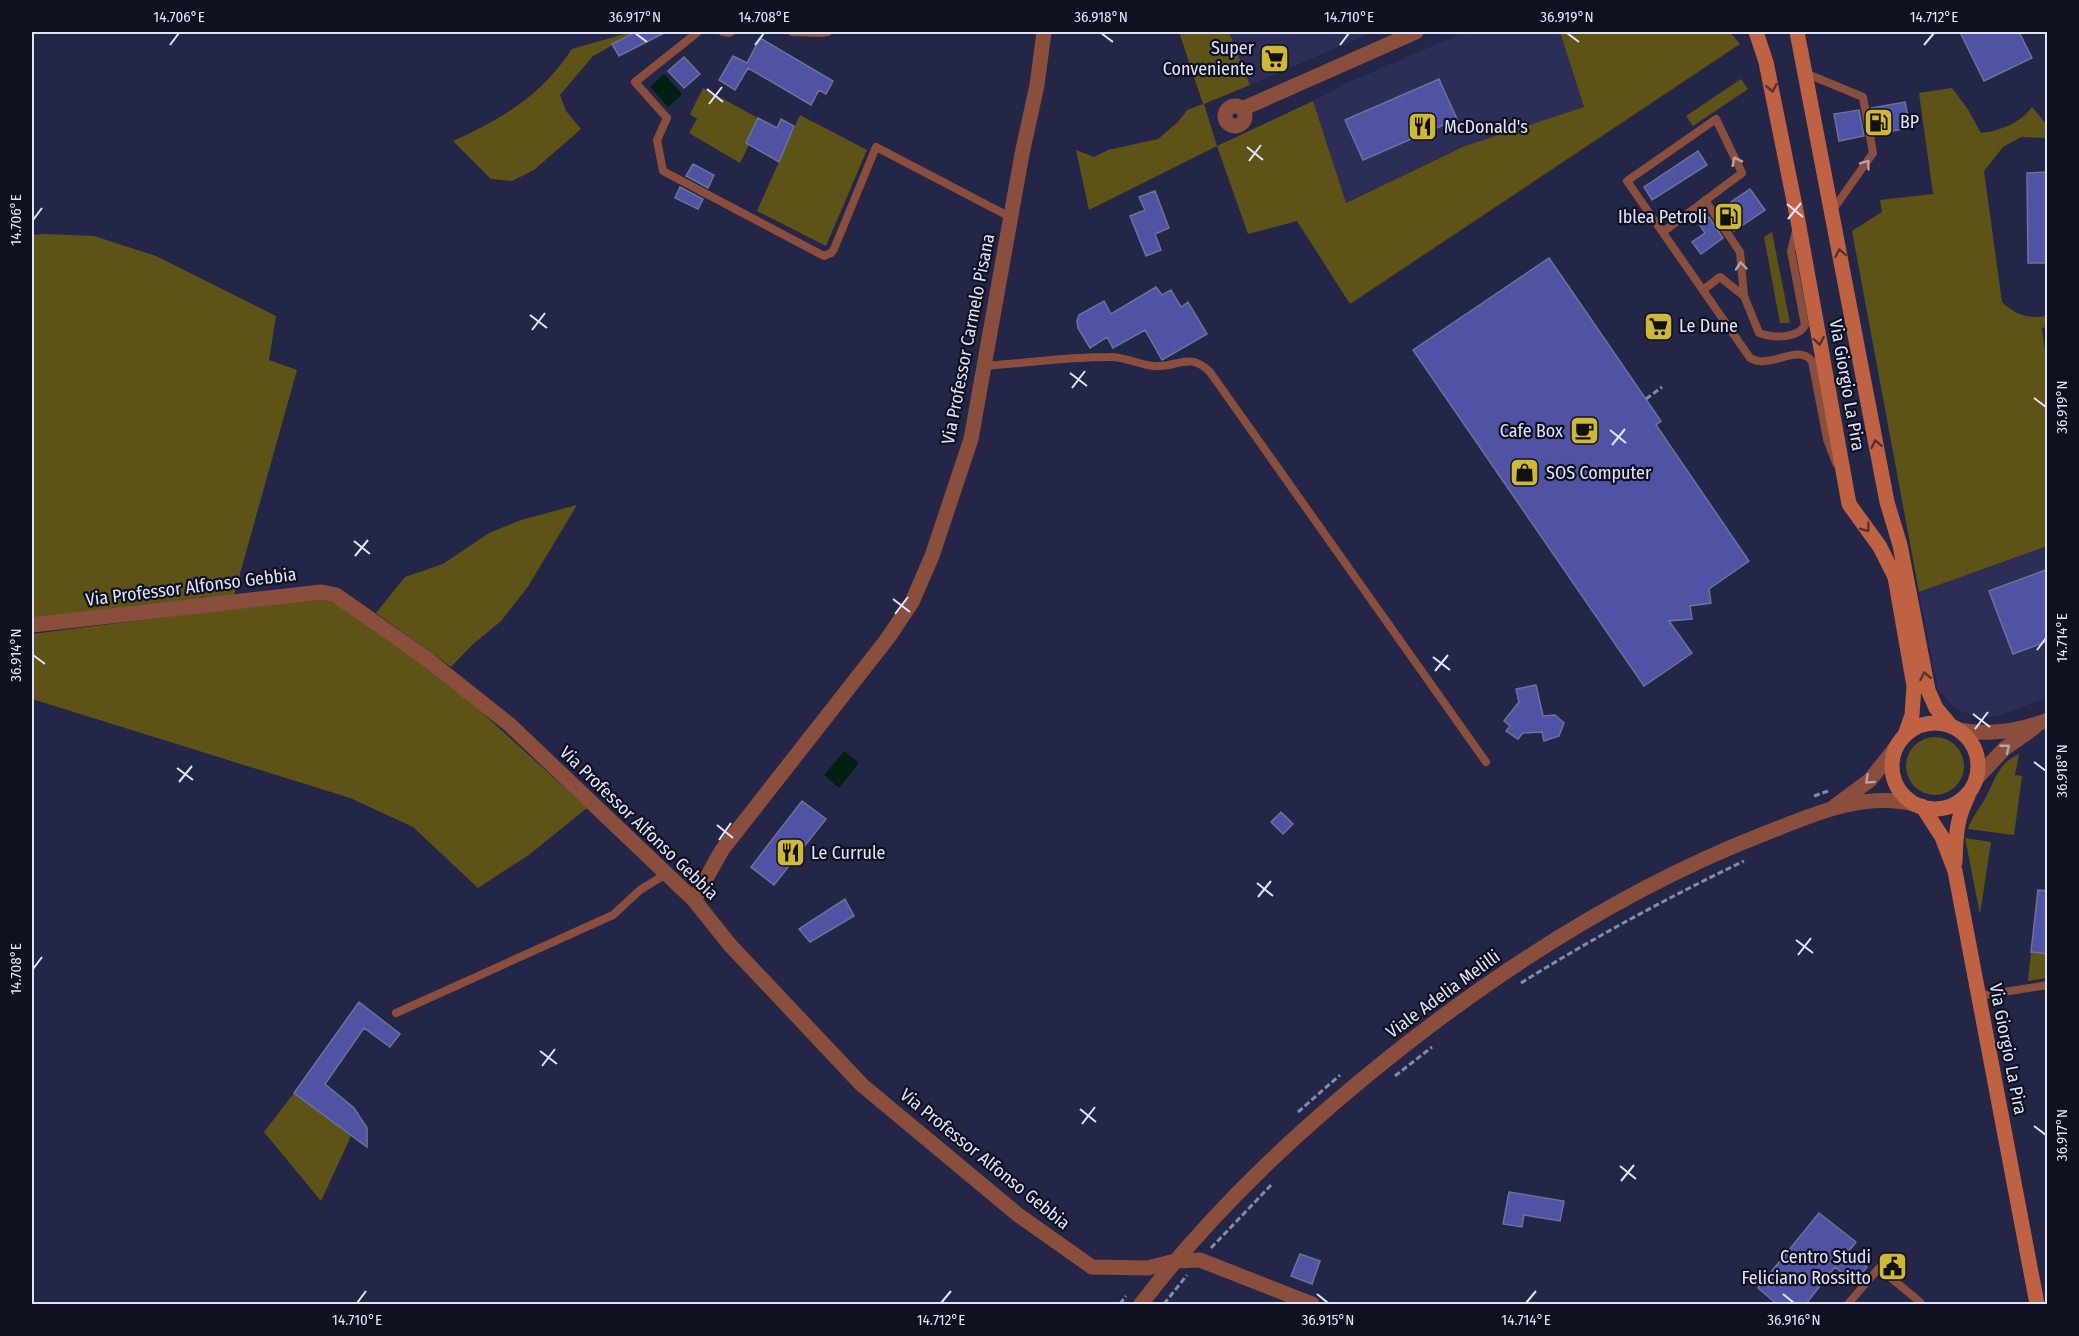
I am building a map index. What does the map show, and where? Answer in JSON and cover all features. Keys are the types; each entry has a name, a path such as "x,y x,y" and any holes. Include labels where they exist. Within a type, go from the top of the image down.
{"main road":[{"name":"Via Giorgio La Pira","path":"1756,32 1766,62 1798,221 1848,504 1880,547 1895,577 1914,686 1912,715 1901,740"},
{"name":"Via Giorgio La Pira","path":"1797,32 1887,501 1900,545 1928,690 1936,708 1956,728"},
{"path":"1940,723 1956,728 1969,739 1976,751 1978,764 1974,784 1959,815 1956,830 1955,871 1942,837 1919,806 1901,791 1893,773 1893,759 1901,740 1916,727 1928,724 1940,723"},
{"path":"1919,806 1932,809 1954,805 1974,784"},
{"name":"Via Giorgio La Pira","path":"1955,871 2037,1305"}],"street":[{"name":"Via Professor Carmelo Pisana","path":"694,900 722,850 888,638 912,602 932,556 971,439 1022,154 1037,85 1044,32"},
{"path":"1242,109 1416,32"},
{"name":"Via Professor Alfonso Gebbia","path":"32,626 321,592 336,595 428,659 509,724 694,900 730,945 862,1085 1017,1214 1092,1267 1148,1268 1174,1261 1200,1260"},
{"path":"1956,728 1976,733 1994,733 2044,722"},
{"path":"1974,784 2004,749 2044,722"},
{"path":"1833,807 1870,780 1901,740"},
{"path":"1833,807 1892,801 1919,806"},
{"name":"Viale Adelia Melilli","path":"1141,1305 1174,1261 1269,1161 1329,1105 1498,976 1636,894 1739,844 1833,807"},
{"path":"1200,1260 1312,1305"}],"lane":[{"path":"698,32 635,82 667,118 657,140 663,171 824,256 834,249 876,147 1011,218"},
{"path":"723,32 731,32"},
{"path":"792,32 828,32"},
{"path":"1804,73 1863,97 1874,153 1832,211"},
{"path":"1662,232 1742,173 1716,119 1627,181 1662,232 1750,358 1761,362 1804,355 1812,361 1827,439 1845,489"},
{"path":"1705,200 1740,252 1744,296 1760,333 1765,335 1792,335 1802,330 1805,325 1791,252 1798,221"},
{"path":"1703,290 1720,278 1744,296"},
{"path":"984,366 1112,356 1157,367 1186,361 1194,361 1203,365 1486,762"},
{"path":"396,1013 613,915 640,890 666,874"},
{"path":"1978,996 2048,984"},
{"path":"1848,1305 1879,1268 1920,1302 1917,1305"}],"path":[{"path":"1646,399 1662,387"},
{"path":"1806,799 1837,787"},
{"path":"1518,985 1578,947 1644,910 1746,860"},
{"path":"1394,1077 1439,1041"},
{"path":"1292,1117 1345,1071"},
{"path":"1164,1305 1200,1260 1275,1182"},
{"path":"1120,1305 1127,1295"}],"shaded area":[{"path":"636,32 593,56 560,95 566,111 581,129 534,170 512,181 491,179 453,141 488,124 520,104 547,80 572,49"},
{"path":"1179,32 1229,32 1250,85 1204,104 1217,146 1089,210 1076,150 1094,157 1108,150 1158,139 1178,122 1187,110 1203,104"},
{"name":"Super Conveniente","path":"1229,32 1373,32 1250,85"},
{"name":"McDonald's","path":"1465,32 1560,32 1584,107 1465,146 1345,203 1313,101 1347,83"},
{"path":"1560,32 1730,32 1740,44 1350,304 1297,221 1248,234 1217,146 1313,101 1346,203 1465,146 1584,107"},
{"path":"664,74 682,94 668,107 650,87"},
{"path":"1741,79 1748,89 1693,126 1686,116"},
{"path":"703,88 758,118 746,143 749,145 740,163 689,133 697,119 690,114"},
{"path":"1952,88 1981,133 2010,125 2032,107 2047,125 2047,138 2021,137 2003,147 1984,171 2002,302 2023,315 2047,316 2047,327 2042,328 2048,376 2047,546 1919,592 1852,231 1882,212 1880,200 1933,194 1919,93"},
{"path":"800,115 867,150 826,246 757,211"},
{"path":"1772,232 1790,323 1780,323 1764,237"},
{"path":"32,235 94,236 156,256 276,316 269,360 297,370 234,595 32,619"},
{"path":"577,505 527,588 501,621 472,645 451,667 376,613 405,577 443,564 489,533 521,520"},
{"path":"2047,546 2047,697 1999,716 1980,717 1963,712 1954,707 1938,690 1919,592"},
{"path":"314,598 338,603 414,656 475,706 587,808 530,854 478,888 413,827 350,798 32,699 32,634"},
{"path":"1935,737 1946,739 1959,750 1964,766 1962,777 1951,790 1935,795 1924,793 1911,782 1906,766 1908,755 1919,742"},
{"path":"844,751 859,763 839,788 824,775"},
{"path":"2019,754 2015,775 2022,776 2014,835 1968,829 1999,771"},
{"path":"1965,838 1991,842 1980,914"},
{"path":"2031,952 2047,954 2047,978 2028,981"},
{"path":"294,1093 351,1136 321,1201 264,1132"}],"building":[{"path":"636,32 666,32 619,56 612,44"},
{"path":"1960,32 2019,32 2032,58 1984,81"},
{"path":"760,38 833,81 826,94 819,90 811,105 748,68 735,90 719,80 733,56 747,63"},
{"path":"684,57 700,74 684,88 668,71"},
{"path":"1439,79 1457,119 1363,160 1345,120"},
{"path":"1905,102 1910,128 1876,134 1871,108"},
{"path":"1859,110 1864,136 1839,141 1834,114"},
{"path":"758,118 777,128 781,119 794,126 779,162 746,143"},
{"path":"1698,151 1707,165 1652,200 1644,187"},
{"path":"693,164 714,175 708,188 686,176"},
{"path":"2048,172 2048,263 2028,263 2027,173"},
{"path":"680,187 703,199 698,209 675,198"},
{"path":"1750,189 1765,210 1734,231 1719,210"},
{"path":"1155,191 1169,228 1155,234 1161,250 1146,256 1130,216 1145,210 1139,197"},
{"path":"1709,217 1723,238 1701,254 1692,242 1705,233 1699,224"},
{"path":"1549,258 1661,421 1656,425 1749,561 1709,589 1711,603 1690,606 1692,619 1669,621 1692,653 1644,686 1413,350"},
{"path":"1156,287 1162,295 1171,290 1181,307 1188,302 1207,334 1162,360 1145,330 1113,348 1107,337 1090,348 1078,328 1079,315 1104,301 1111,314"},
{"path":"2048,569 2048,641 2013,654 1989,591"},
{"path":"1536,685 1543,716 1555,715 1564,723 1559,736 1544,741 1542,732 1523,733 1518,739 1506,731 1510,726 1504,721 1519,702 1516,689"},
{"path":"802,801 826,819 774,885 751,867"},
{"path":"1281,812 1293,824 1283,834 1271,822"},
{"path":"2038,890 2048,891 2048,954 2031,952"},
{"path":"845,899 854,916 810,942 799,929"},
{"path":"359,1002 400,1034 390,1047 364,1028 325,1084 354,1108 367,1128 367,1147 294,1093"},
{"path":"1509,1192 1564,1201 1560,1221 1524,1215 1522,1227 1503,1224"},
{"path":"1819,1213 1856,1242 1848,1252 1867,1267 1854,1283 1835,1267 1805,1305 1778,1305 1758,1288"},
{"path":"1300,1254 1320,1261 1312,1284 1291,1276"}],"place":[{"name":"Super Conveniente","path":"1275,58"},
{"name":"BP","path":"1879,122"},
{"name":"McDonald's","path":"1423,127"},
{"name":"Iblea Petroli","path":"1728,217"},
{"name":"Le Dune","path":"1658,326"},
{"name":"Cafe Box","path":"1584,431"},
{"name":"SOS Computer","path":"1525,473"},
{"name":"Le Currule","path":"790,853"},
{"name":"Centro Studi Feliciano Rossitto","path":"1892,1267"}]}
